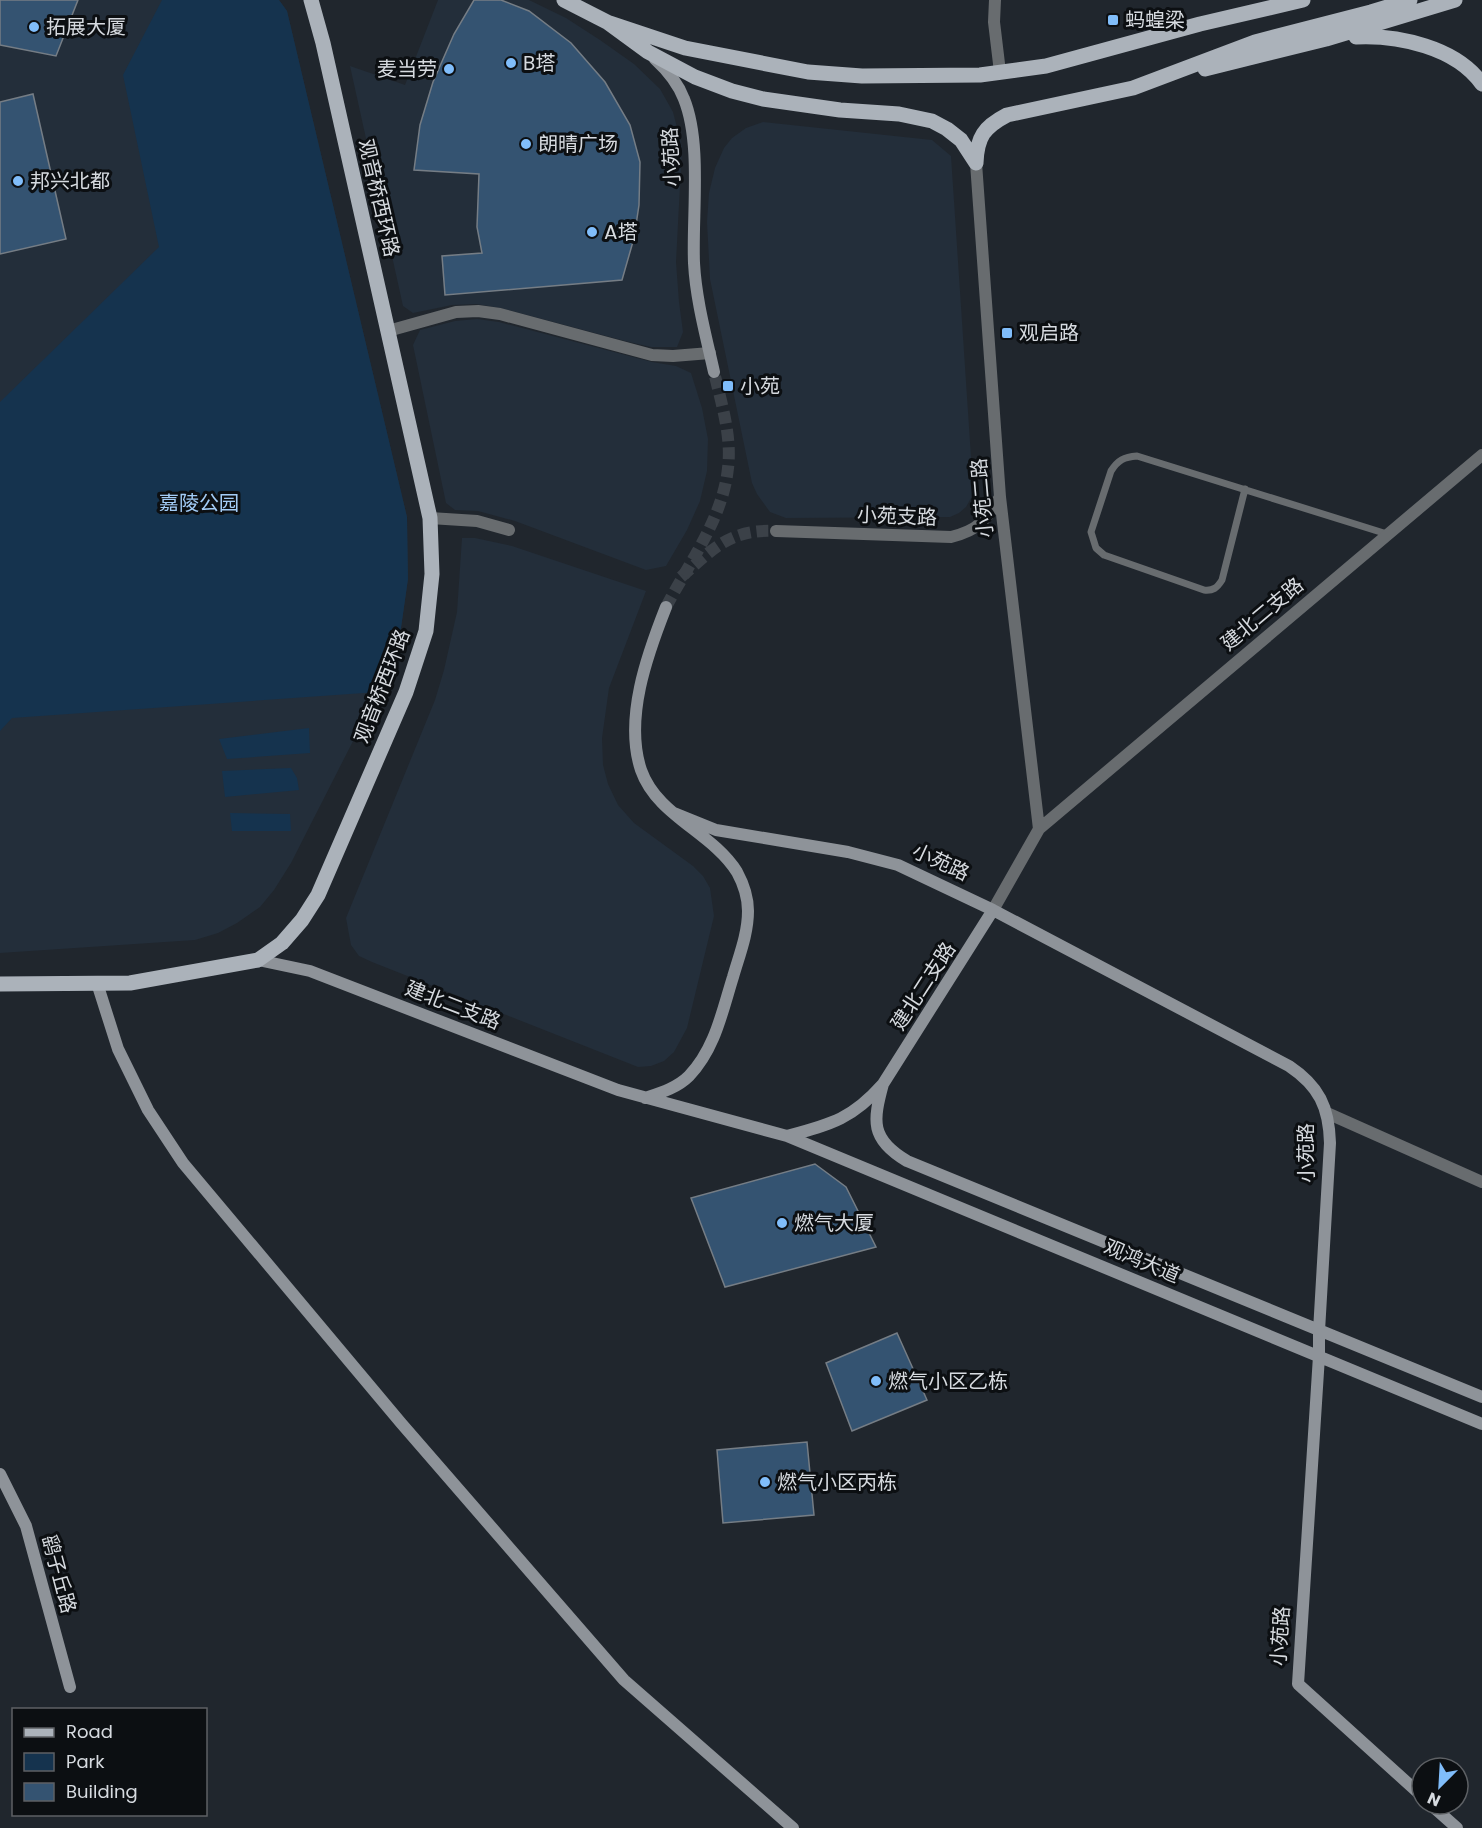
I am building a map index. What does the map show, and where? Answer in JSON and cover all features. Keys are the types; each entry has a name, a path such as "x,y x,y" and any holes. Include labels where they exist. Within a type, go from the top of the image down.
{"main road":[{"name":"观音桥西环路","path":"0,984 130,983 258,960 282,943 302,920 318,894 406,692 426,631 432,574 430,518 311,0"},
{"name":"小苑路","path":"564,0 608,22 648,52"},
{"path":"1200,24 1269,0"},
{"path":"608,22 685,48 808,72 884,76 981,75 1046,66 1200,24 1303,0"},
{"path":"976,163 977,146 983,133 995,121 1007,115 1133,88 1326,39 1410,0"},
{"path":"1133,88 1255,42 1455,0"},
{"path":"1326,39 1375,36 1405,39 1441,52 1475,74 1482,84"},
{"path":"648,52 695,77 732,92 797,104 899,114 932,122 947,129 961,140 976,163"}],"street":[{"path":"995,0 994,22 1000,72"},
{"name":"小苑路","path":"648,52 675,81 690,115 693,137 694,264 699,303 714,372"},
{"name":"小苑二路","path":"976,163 1000,497 1039,829"},
{"path":"388,331 456,312 478,311 500,314 652,355 710,353"},
{"name":"建北二支路","path":"258,960 310,971 644,1098 788,1136 830,1125 867,1102 884,1084 993,910 1039,829 1482,455"},
{"name":"小苑支路","path":"776,531 951,537 977,527 987,518 1000,497"},
{"path":"430,518 477,521 509,530"},
{"name":"小苑路","path":"644,1098 675,1087 688,1077 704,1058 715,1035 747,925 748,909 745,891 738,874 719,851 659,800 648,786 641,770 636,734 639,693 642,675 666,607"},
{"name":"小苑路","path":"674,813 716,830 848,852 898,865 993,910 1289,1066 1313,1086 1322,1099 1327,1113 1330,1143 1298,1684 1410,1785"},
{"path":"97,983 118,1049 148,1110 183,1163 401,1424 624,1680 793,1828"},
{"name":"观鸿大道","path":"884,1084 876,1110 876,1125 881,1139 892,1152 907,1161 1482,1396"},
{"path":"1327,1113 1482,1182"},
{"name":"观鸿大道","path":"788,1136 1482,1424"},
{"name":"鹞子丘路","path":"0,1474 26,1526 70,1687"},
{"path":"1444,1816 1457,1828"}],"lane":[{"path":"1245,489 1222,580 1218,587 1211,591 1104,555 1096,548 1091,532 1107,481 1116,462 1125,457 1137,456 1245,489 1387,534"}],"shaded area":[{"name":"嘉陵公园","path":"0,0 279,0 287,11 407,517 408,579 401,628 378,692 291,863 274,890 260,907 237,923 218,933 195,940 0,953"},
{"name":"朗晴广场","path":"438,0 529,0 566,18 600,40 634,64 660,89 673,112 682,147 676,262 683,332 677,347 651,347 500,308 476,304 452,305 413,313 403,306 350,66 405,85"},
{"path":"763,122 932,140 951,156 973,487 971,498 959,513 950,517 786,518 770,512 757,494 752,483 710,279 707,222 709,193 715,168 724,148 732,138 746,128"},
{"path":"477,319 499,322 652,362 676,366 691,373 702,408 708,439 707,471 700,501 687,530 666,566 646,570 515,521 478,511 455,510 446,503 413,345 420,330 455,321"},
{"path":"462,538 475,538 512,546 646,591 609,688 602,738 603,765 608,784 618,805 634,823 693,866 703,876 710,888 714,916 687,1028 674,1052 664,1061 651,1066 638,1067 372,962 359,956 351,945 346,918 435,700 444,670 457,612"}],"green space":[{"name":"嘉陵公园","path":"162,0 279,0 287,11 407,517 408,579 401,628 378,692 12,718 0,731 0,402 159,247 123,75"},
{"path":"309,728 310,753 227,759 219,739"},
{"path":"291,768 297,778 299,790 225,797 222,771"},
{"path":"230,813 290,814 291,831 232,831"}],"building":[{"name":"拓展大厦","path":"0,0 78,0 56,56 0,45"},
{"name":"朗晴广场","path":"474,0 501,0 529,11 571,43 605,82 630,125 640,162 639,205 634,238 622,280 445,295 442,256 482,253 477,227 479,174 414,170 420,125 433,82 454,34"},
{"path":"33,94 66,239 0,254 0,102"},
{"name":"燃气大厦","path":"815,1164 846,1187 876,1247 725,1287 691,1198"},
{"name":"燃气小区乙栋","path":"897,1333 927,1400 852,1431 826,1363"},
{"name":"燃气小区丙栋","path":"807,1442 814,1515 723,1523 717,1450"}],"tunnel":[{"path":"666,607 712,522 725,487 729,456 728,444 725,419 714,372"},
{"path":"681,577 713,549 734,537 746,533 776,531"}],"place":[{"name":"蚂蝗梁","path":"1113,20"},
{"name":"拓展大厦","path":"34,27"},
{"name":"B塔","path":"511,63"},
{"name":"麦当劳","path":"449,69"},
{"name":"朗晴广场","path":"526,144"},
{"name":"邦兴北都","path":"18,181"},
{"name":"A塔","path":"592,232"},
{"name":"观启路","path":"1007,333"},
{"name":"小苑","path":"728,386"},
{"name":"燃气大厦","path":"782,1223"},
{"name":"燃气小区乙栋","path":"876,1381"},
{"name":"燃气小区丙栋","path":"765,1482"}]}
